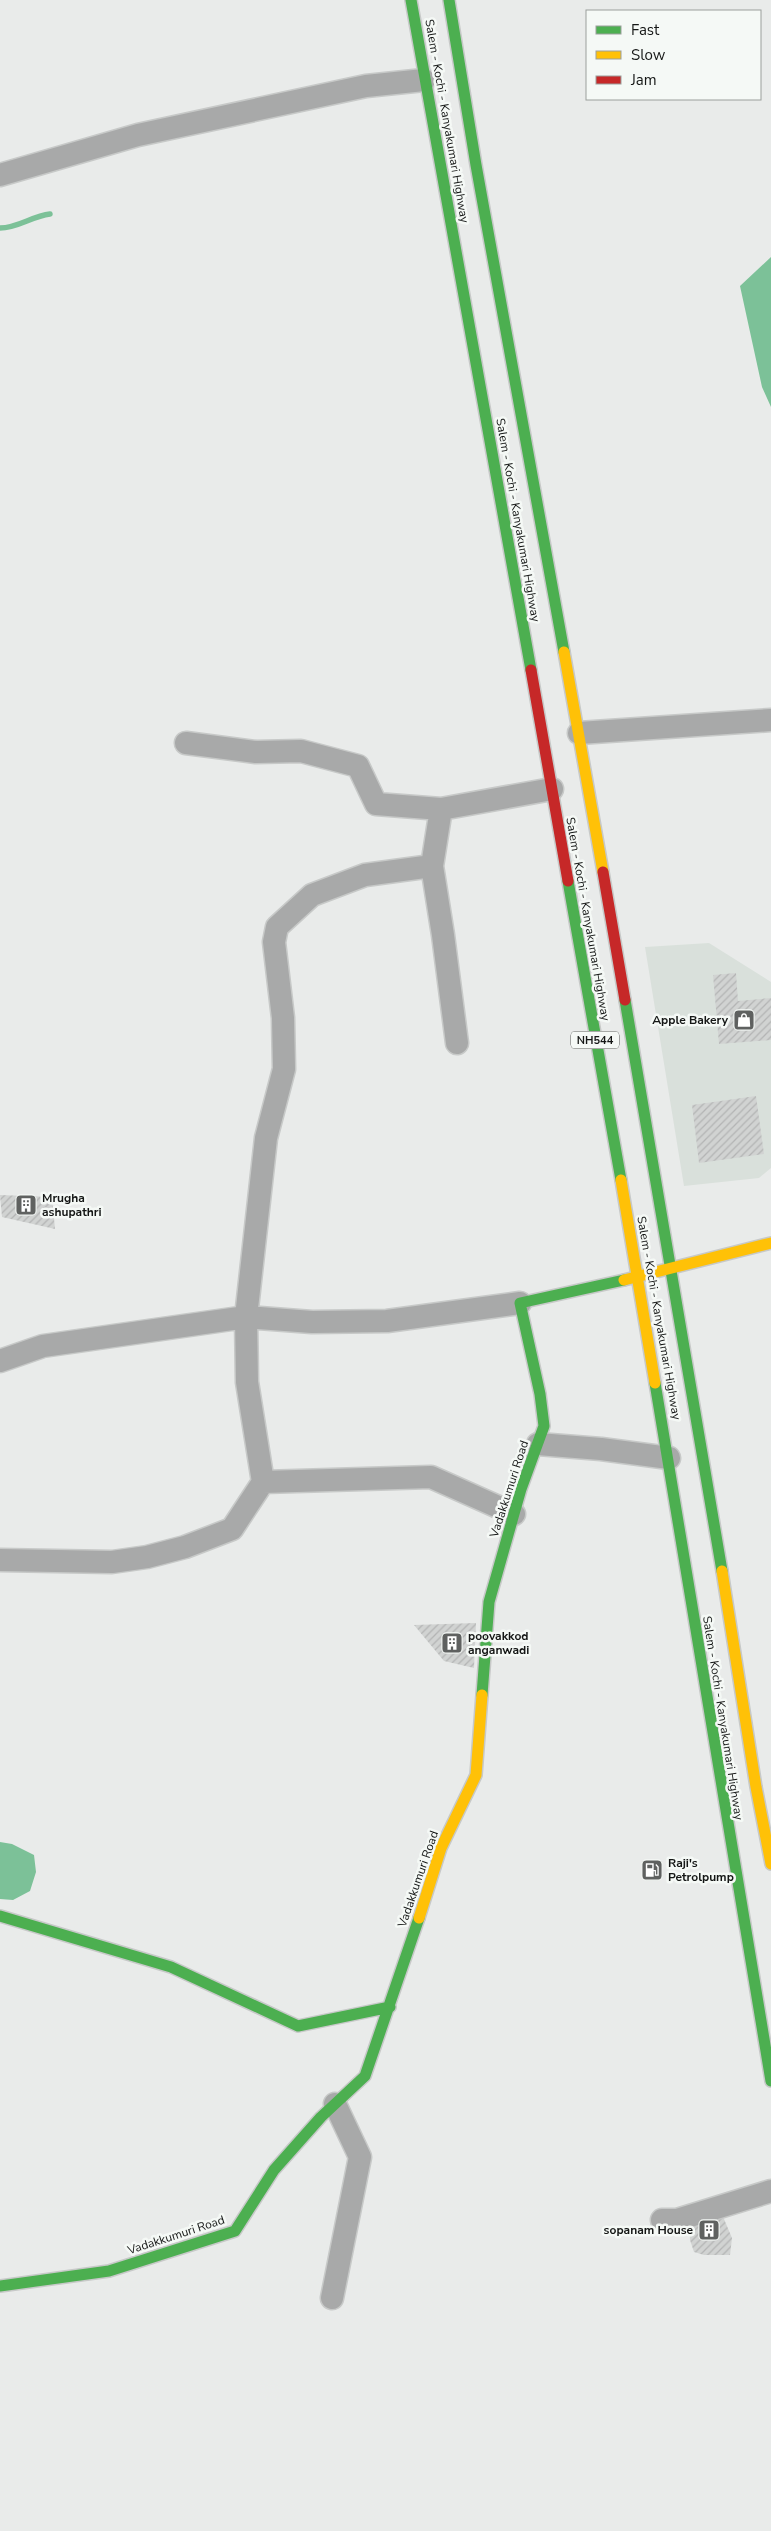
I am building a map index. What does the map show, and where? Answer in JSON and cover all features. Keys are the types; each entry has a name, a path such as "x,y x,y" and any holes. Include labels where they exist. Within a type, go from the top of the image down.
{"main road":[{"name":"Salem - Kochi - Kanyakumari Highway","path":"411,0 638,1277 669,1458 708,1711 771,2081"},
{"name":"Salem - Kochi - Kanyakumari Highway","path":"449,0 476,165 579,733 706,1462 756,1787 771,1864"},
{"path":"520,1303 638,1277 771,1243"},
{"name":"Vadakkumuri Road","path":"0,2286 109,2271 235,2231 274,2170 335,2104 365,2076 390,2006 441,1848 476,1776 489,1602 514,1514 544,1426 520,1303"},
{"path":"0,1916 171,1967 298,2026 390,2006"}],"street":[{"path":"0,175 138,135 366,86 424,80"},
{"path":"579,733 771,720"},
{"path":"186,743 256,752 301,751 358,766 376,804 441,809 552,789"},
{"path":"441,809 432,866 457,1043"},
{"path":"0,1560 112,1562 147,1557 186,1547 232,1529 263,1482 247,1382 246,1317 266,1138 284,1069 283,1018 274,942 277,927 312,895 365,875 432,866"},
{"path":"0,1361 43,1346 246,1317 312,1322 387,1321 520,1303"},
{"path":"538,1444 601,1448 669,1458"},
{"path":"263,1482 431,1477 514,1514"},
{"path":"332,2298 360,2157 335,2104"},
{"path":"662,2220 677,2220 771,2191"}],"shaded area":[{"path":"771,257 771,407 762,387 740,286"},
{"path":"709,943 771,982 771,1168 759,1178 684,1186 645,947"},
{"path":"0,1842 12,1844 34,1855 36,1872 30,1891 13,1900 0,1899"}],"building":[{"name":"Apple Bakery","path":"736,973 738,1001 771,998 771,1040 719,1044 713,975"},
{"path":"756,1096 764,1154 699,1163 692,1105"},
{"name":"Mrugha ashupathri","path":"0,1195 52,1197 55,1229 2,1217"},
{"name":"poovakkod anganwadi","path":"476,1623 474,1668 444,1661 414,1625"},
{"name":"sopanam House","path":"716,2213 724,2219 732,2238 730,2255 704,2255 694,2252 690,2240 689,2222"}],"waterway":[{"path":"0,228 13,226 50,214"}],"traffic: fast":[{"path":"411,0 531,670"},
{"path":"449,0 476,165 564,652"},
{"path":"568,881 621,1180"},
{"path":"625,1000 722,1571"},
{"path":"482,1695 489,1602 521,1489 544,1426 540,1394 520,1303 624,1280"},
{"path":"655,1383 771,2081"},
{"path":"0,1916 171,1967 298,2026 390,2007"},
{"path":"0,2286 109,2271 235,2231 274,2170 321,2117 365,2076 419,1918"}],"traffic: slow":[{"path":"564,652 603,872"},
{"path":"621,1180 655,1383"},
{"path":"624,1280 771,1243"},
{"path":"722,1571 756,1787 771,1864"},
{"path":"419,1918 441,1848 476,1775 482,1695"}],"traffic: jam":[{"path":"531,670 568,881"},
{"path":"603,872 625,1000"}],"place":[{"name":"Apple Bakery","path":"744,1020"},
{"name":"Mrugha ashupathri","path":"26,1205"},
{"name":"poovakkod anganwadi","path":"452,1643"},
{"name":"Raji's Petrolpump","path":"652,1870"},
{"name":"sopanam House","path":"709,2230"}]}
